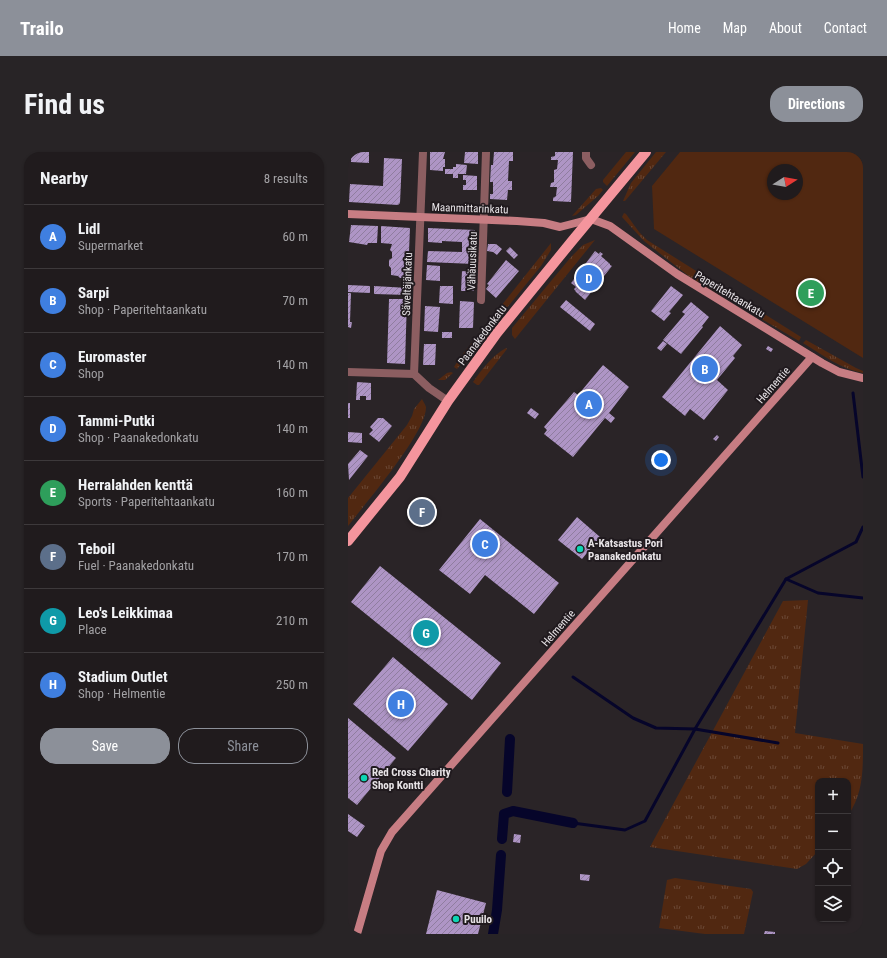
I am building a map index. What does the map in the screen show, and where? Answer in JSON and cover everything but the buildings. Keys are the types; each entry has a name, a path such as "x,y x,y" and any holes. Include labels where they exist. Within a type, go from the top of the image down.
{"main road":[{"name":"Paanakedonkatu","path":"348,541 400,477 448,402 497,333 646,152"}],"street":[{"name":"Säveltäjänkatu","path":"414,374 423,152"},
{"name":"Vähäuusikatu","path":"481,300 486,152"},
{"path":"586,152 586,158 591,165"},
{"name":"Maanmittarinkatu","path":"348,214 420,218 484,219 544,223 560,227 591,219"},
{"name":"Paperitehtaankatu","path":"591,219 610,226 677,274 812,357 839,372 863,378"},
{"name":"Helmentie","path":"357,934 382,851 392,832 812,357"},
{"path":"348,372 414,374 429,388 448,402"}],"green space":[{"path":"626,152 635,152 607,186 603,180"},
{"path":"656,152 666,152 625,201 623,201 631,183"},
{"path":"680,152 863,152 863,358 654,229 652,186"},
{"path":"601,188 603,190 598,196 576,215 572,216 596,189"},
{"path":"624,213 647,240 801,337 799,341 690,277 644,241 622,217"},
{"path":"595,240 515,339 512,335 512,328 571,257 583,245"},
{"path":"551,243 551,250 541,266 457,369 454,367 459,359"},
{"path":"806,340 863,371 863,373 832,361 803,343"},
{"path":"506,348 507,349 479,385 473,382 488,363"},
{"path":"447,373 453,373 445,380 438,380"},
{"path":"422,399 426,407 424,418 417,433 394,468 348,526 348,498 407,425 414,409"},
{"path":"808,600 795,733 863,744 861,782 857,799 853,807 851,811 851,778 815,778 815,854 806,864 797,869 650,847 783,601"},
{"path":"675,878 751,889 753,892 744,934 705,934 659,928 667,880"}],"waterway":[{"path":"853,393 863,477"},
{"path":"573,823 625,830 645,821 695,729 786,579 856,542 863,527"},
{"path":"786,579 818,593 863,598"},
{"path":"573,677 633,718 656,728 695,729 778,743"},
{"path":"507,792 510,739"},
{"path":"502,839 504,814 513,811 573,823"},
{"path":"493,934 497,910 501,855"}],"place":[{"name":"Tammi-Putki","path":"589,278"},
{"name":"Herralahden kenttä","path":"811,293"},
{"name":"Sarpi","path":"705,369"},
{"name":"Lidl","path":"589,404"},
{"name":"Teboil","path":"422,512"},
{"name":"Euromaster","path":"485,544"},
{"name":"A-Katsastus Pori Paanakedonkatu","path":"580,549"},
{"name":"Leo's Leikkimaa","path":"426,633"},
{"name":"Stadium Outlet","path":"401,704"},
{"name":"Red Cross Charity Shop Kontti","path":"364,778"},
{"name":"Puuilo","path":"456,919"}]}
